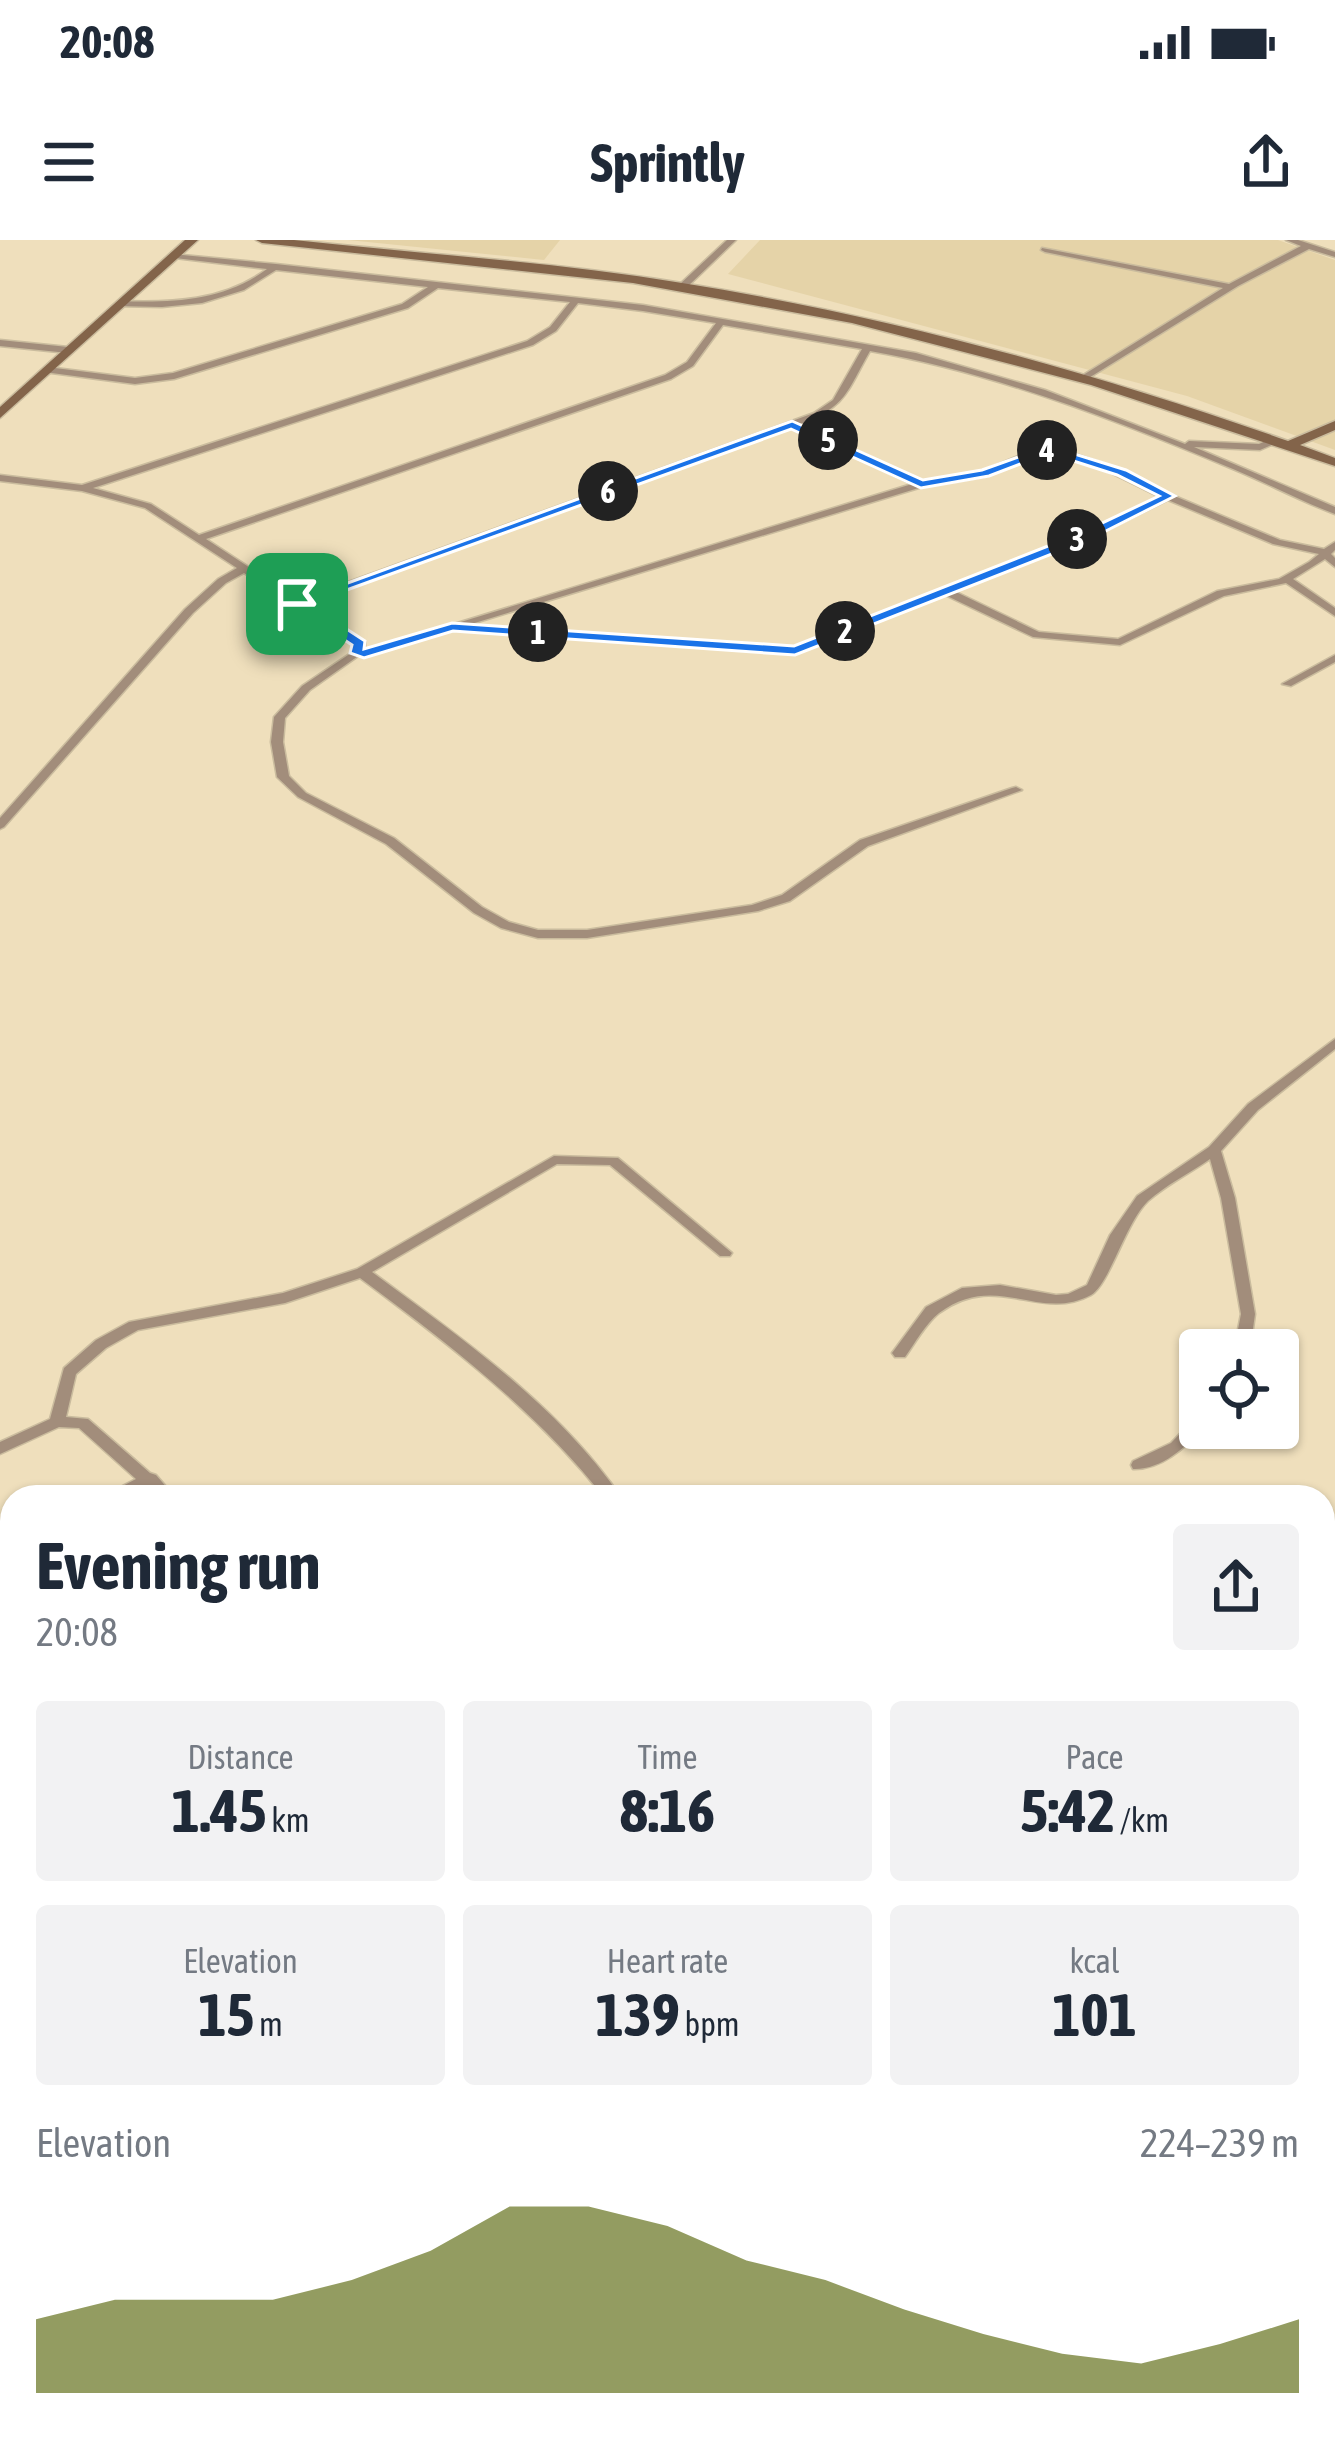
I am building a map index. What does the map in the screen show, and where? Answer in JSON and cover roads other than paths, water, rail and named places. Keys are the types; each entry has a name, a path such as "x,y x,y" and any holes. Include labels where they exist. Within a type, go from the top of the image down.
{"street":[{"path":"0,414 192,240"},
{"path":"262,240 682,286 884,325 1084,377 1335,462"},
{"path":"682,286 732,240"},
{"path":"1290,240 1335,256"},
{"path":"1084,377 1307,246"},
{"path":"1046,250 1231,287"},
{"path":"175,256 576,300 989,373 1180,444 1335,511"},
{"path":"120,304 179,306 250,286 276,266"},
{"path":"47,370 135,381 174,376 404,306 438,284"},
{"path":"83,488 530,343 553,329 576,300"},
{"path":"199,538 668,377 690,364 721,322"},
{"path":"0,343 68,350"},
{"path":"297,604 792,424 837,402 867,348"},
{"path":"792,424 921,484"},
{"path":"1180,444 1260,447 1335,425"},
{"path":"1016,790 864,843 786,898 754,908 587,934 538,934 505,925 478,910 390,842 302,795 284,778 277,742 280,716 306,688 359,648 374,646 374,650 921,484 984,474 1049,449 1122,473 1277,542 1330,548"},
{"path":"0,478 83,488 148,506 359,648"},
{"path":"452,627 795,650 1085,536 1168,496"},
{"path":"1330,548 1335,564"},
{"path":"946,591 1037,635 1120,642 1220,593 1287,579 1313,565 1330,548"},
{"path":"0,825 189,611 222,580 244,569"},
{"path":"1287,579 1335,613"},
{"path":"1287,684 1335,658"},
{"path":"900,1353 931,1311 967,1291 1000,1290 1056,1300 1071,1299 1093,1288 1117,1235 1142,1198 1214,1150 1253,1107 1335,1043"},
{"path":"1214,1150 1228,1198 1248,1314 1246,1329"},
{"path":"57,1422 64,1383 73,1367 134,1326 286,1298 362,1272 554,1160 613,1161 725,1253"},
{"path":"362,1272 498,1373 605,1485"},
{"path":"0,1448 57,1422 92,1427 156,1485"},
{"path":"1139,1465 1179,1445"},
{"path":"138,1485 150,1479"}]}
